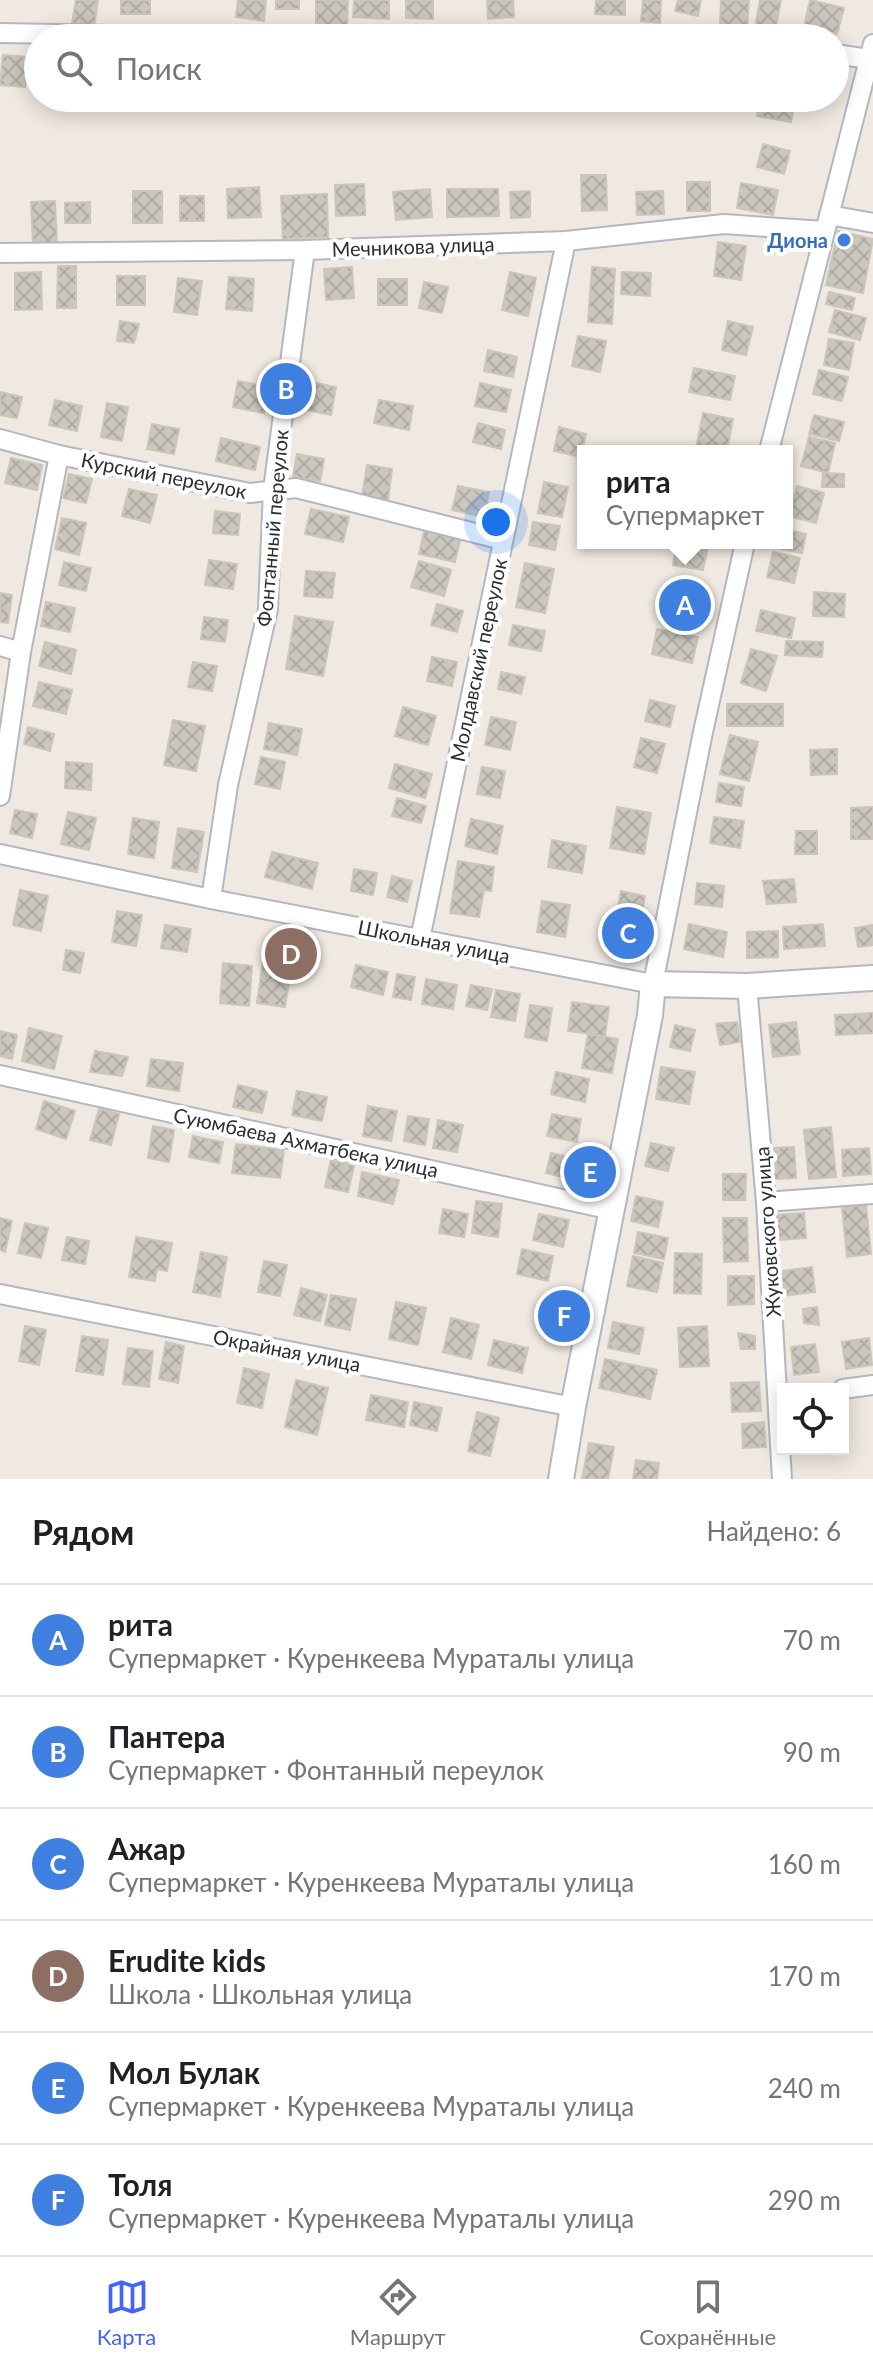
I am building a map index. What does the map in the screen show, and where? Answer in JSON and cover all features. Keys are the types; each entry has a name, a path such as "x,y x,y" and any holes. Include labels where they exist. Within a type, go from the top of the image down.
{"street":[{"path":"0,33 24,33"},
{"path":"770,445 871,51 849,53"},
{"name":"Мечникова улица","path":"0,253 305,250 566,241 724,224 873,223"},
{"name":"Молдавский переулок","path":"420,939 566,241"},
{"name":"Фонтанный переулок","path":"211,899 228,785 268,609 273,490 305,250"},
{"name":"Курский переулок","path":"0,439 59,455 250,493 296,488 503,540"},
{"name":"Курский переулок","path":"0,796 21,652 59,455"},
{"path":"561,1479 650,1015 653,984 703,732 744,549"},
{"path":"0,646 21,652"},
{"name":"Школьная улица","path":"0,854 211,899 653,984 747,986 873,978"},
{"name":"Жуковского улица","path":"747,986 779,1383"},
{"name":"Суюмбаева Ахматбека улица","path":"0,1075 612,1210"},
{"path":"766,1202 873,1194"},
{"name":"Окрайная улица","path":"0,1294 573,1407"},
{"path":"849,1388 873,1385"},
{"name":"Жуковского улица","path":"781,1455 782,1479"}],"building":[{"path":"76,0 98,0 94,24 72,23"},
{"path":"121,0 150,0 150,14 121,14"},
{"path":"238,0 266,0 264,21 236,17"},
{"path":"276,0 299,0 299,9 276,9"},
{"path":"316,0 348,0 347,24 316,24"},
{"path":"354,0 389,0 389,19 353,17"},
{"path":"406,0 433,0 433,19 406,18"},
{"path":"487,0 513,0 514,17 488,19"},
{"path":"596,0 625,0 625,15 595,14"},
{"path":"643,0 661,0 660,23 641,21"},
{"path":"678,0 701,0 698,16 675,11"},
{"path":"721,0 749,0 747,24 720,24"},
{"path":"760,0 781,0 776,24 756,24"},
{"path":"810,0 844,8 840,24 805,24"},
{"path":"3,55 24,57 24,87 0,85"},
{"path":"758,112 793,112 791,122 757,116"},
{"path":"763,144 790,151 784,174 757,167"},
{"path":"581,175 606,175 607,210 582,211"},
{"path":"687,182 710,182 710,211 687,211"},
{"path":"741,183 778,190 773,215 737,208"},
{"path":"364,184 365,215 336,216 335,185"},
{"path":"259,187 261,217 228,218 227,189"},
{"path":"430,189 432,217 396,220 393,192"},
{"path":"447,189 498,189 499,216 447,217"},
{"path":"133,191 162,191 162,223 133,223"},
{"path":"530,191 530,217 511,218 510,192"},
{"path":"663,191 664,214 637,215 636,192"},
{"path":"327,194 328,237 283,239 281,196"},
{"path":"180,196 204,196 204,221 180,221"},
{"path":"55,201 57,243 33,244 31,202"},
{"path":"90,202 90,223 65,223 65,203"},
{"path":"838,231 873,239 863,293 826,285"},
{"path":"718,242 746,246 741,280 714,276"},
{"path":"58,266 76,266 76,308 57,308"},
{"path":"352,267 354,298 326,300 324,269"},
{"path":"592,267 615,269 612,324 588,322"},
{"path":"41,272 42,309 15,310 15,273"},
{"path":"510,272 536,278 528,316 502,310"},
{"path":"622,272 651,273 650,296 621,294"},
{"path":"117,276 145,276 145,305 117,305"},
{"path":"229,277 254,279 252,311 226,309"},
{"path":"178,278 202,281 197,315 174,312"},
{"path":"378,279 407,279 407,305 378,305"},
{"path":"424,282 448,287 442,313 419,308"},
{"path":"829,292 855,298 852,310 826,304"},
{"path":"835,310 866,318 860,340 829,332"},
{"path":"120,321 139,324 134,343 117,341"},
{"path":"728,321 753,327 746,355 722,350"},
{"path":"578,336 606,341 600,372 572,366"},
{"path":"829,339 854,343 849,370 824,365"},
{"path":"488,350 517,357 513,377 484,371"},
{"path":"694,368 735,376 730,400 689,392"},
{"path":"819,370 848,377 842,401 813,394"},
{"path":"238,381 269,387 264,413 233,407"},
{"path":"312,382 336,387 331,415 306,410"},
{"path":"480,383 511,390 506,412 475,406"},
{"path":"0,392 22,397 17,418 0,415"},
{"path":"55,400 82,406 77,431 49,425"},
{"path":"379,400 413,406 409,430 374,423"},
{"path":"107,403 128,407 122,441 101,437"},
{"path":"703,413 733,419 728,445 697,445"},
{"path":"814,415 844,422 839,441 809,434"},
{"path":"478,423 505,430 501,449 473,442"},
{"path":"152,424 179,429 174,454 147,449"},
{"path":"559,427 586,434 584,445 577,445 577,456 554,451"},
{"path":"809,437 835,443 828,473 801,466"},
{"path":"221,438 260,447 255,470 216,461"},
{"path":"297,454 324,459 320,481 293,477"},
{"path":"11,458 42,465 37,490 5,483"},
{"path":"367,465 392,469 388,500 362,496"},
{"path":"823,473 844,474 844,487 822,487"},
{"path":"69,474 92,479 86,503 63,498"},
{"path":"544,482 568,487 562,517 538,513"},
{"path":"458,486 489,492 484,517 452,510"},
{"path":"797,486 824,493 816,523 793,517"},
{"path":"129,489 157,495 150,523 122,516"},
{"path":"311,509 349,517 343,542 305,534"},
{"path":"215,511 240,514 238,535 213,533"},
{"path":"62,518 86,523 79,555 55,549"},
{"path":"533,522 560,526 555,550 529,545"},
{"path":"425,528 461,536 455,562 419,554"},
{"path":"793,531 806,534 802,553 783,549 793,549"},
{"path":"676,549 708,549 703,570 673,565"},
{"path":"773,552 800,558 794,583 767,577"},
{"path":"209,560 237,564 233,589 205,585"},
{"path":"419,561 451,570 444,596 411,587"},
{"path":"64,562 91,568 86,591 59,585"},
{"path":"525,563 554,569 545,613 516,607"},
{"path":"306,571 335,573 332,598 304,596"},
{"path":"675,589 702,594 697,626 669,621"},
{"path":"814,592 845,594 844,617 813,616"},
{"path":"0,593 12,595 8,623 0,622"},
{"path":"46,602 75,608 70,632 41,626"},
{"path":"437,604 463,611 457,632 431,625"},
{"path":"761,610 795,618 791,638 756,631"},
{"path":"295,616 333,622 323,676 286,669"},
{"path":"204,617 228,620 225,642 201,639"},
{"path":"513,625 545,631 541,651 509,645"},
{"path":"657,629 698,637 692,663 652,654"},
{"path":"786,641 823,642 822,657 785,655"},
{"path":"45,642 76,650 71,674 39,666"},
{"path":"751,649 777,656 766,691 741,683"},
{"path":"432,657 457,662 452,686 427,681"},
{"path":"193,662 217,666 212,691 188,687"},
{"path":"501,672 525,677 521,694 498,689"},
{"path":"39,682 72,690 66,714 33,706"},
{"path":"650,700 675,706 670,727 645,721"},
{"path":"727,704 783,704 783,726 727,726"},
{"path":"403,707 436,716 428,745 395,736"},
{"path":"491,717 516,722 510,750 485,745"},
{"path":"173,720 205,726 196,771 164,765"},
{"path":"269,723 302,729 297,755 264,749"},
{"path":"28,727 54,734 50,751 24,744"},
{"path":"730,735 758,742 749,781 720,774"},
{"path":"641,738 665,744 657,773 634,767"},
{"path":"837,749 837,774 811,775 810,750"},
{"path":"261,757 285,762 280,789 255,784"},
{"path":"66,762 92,764 91,790 65,788"},
{"path":"395,764 432,774 425,798 389,788"},
{"path":"482,767 505,771 500,798 477,794"},
{"path":"719,783 744,787 741,806 716,802"},
{"path":"397,798 426,806 421,823 392,816"},
{"path":"617,807 651,813 644,854 610,848"},
{"path":"873,807 873,839 851,839 851,808"},
{"path":"15,810 37,814 32,838 10,833"},
{"path":"68,812 96,818 89,850 61,844"},
{"path":"714,817 744,821 740,848 710,843"},
{"path":"133,818 159,822 154,858 128,854"},
{"path":"471,819 503,826 497,854 465,846"},
{"path":"178,828 204,832 197,872 172,868"},
{"path":"796,831 817,831 817,854 795,854"},
{"path":"552,840 586,846 582,873 548,867"},
{"path":"272,852 318,863 312,889 265,877"},
{"path":"458,861 494,867 491,891 484,890 479,917 450,913"},
{"path":"354,869 377,873 373,895 351,891"},
{"path":"392,876 412,881 407,902 387,897"},
{"path":"794,879 796,902 767,904 763,881"},
{"path":"697,883 724,886 722,907 695,904"},
{"path":"20,890 48,896 41,931 13,925"},
{"path":"621,891 645,896 637,942 612,937"},
{"path":"542,901 570,905 565,937 537,932"},
{"path":"117,911 142,915 136,946 112,942"},
{"path":"689,924 727,932 723,957 684,949"},
{"path":"823,924 825,946 784,949 783,927"},
{"path":"165,925 191,929 187,952 161,948"},
{"path":"873,925 873,945 858,947 855,928"},
{"path":"778,931 778,957 747,958 747,932"},
{"path":"66,950 84,953 80,973 63,970"},
{"path":"263,961 292,965 285,1007 257,1003"},
{"path":"223,963 252,966 249,1006 220,1003"},
{"path":"356,965 388,972 383,995 351,987"},
{"path":"397,974 415,977 411,1000 393,997"},
{"path":"426,979 457,985 453,1009 422,1004"},
{"path":"471,985 492,989 487,1010 466,1006"},
{"path":"496,990 520,994 515,1021 491,1017"},
{"path":"572,1002 609,1007 605,1036 568,1031"},
{"path":"530,1005 552,1008 547,1041 525,1037"},
{"path":"873,1013 873,1033 858,1034 857,1014"},
{"path":"857,1014 858,1034 836,1035 835,1015"},
{"path":"737,1022 740,1042 720,1045 716,1024"},
{"path":"796,1022 800,1054 773,1057 769,1025"},
{"path":"675,1025 695,1030 690,1051 670,1047"},
{"path":"29,1028 62,1036 54,1069 22,1061"},
{"path":"0,1031 17,1035 12,1059 0,1056"},
{"path":"588,1034 618,1039 612,1073 582,1068"},
{"path":"95,1051 128,1057 122,1076 90,1072"},
{"path":"151,1059 183,1063 179,1091 147,1086"},
{"path":"661,1067 695,1072 689,1104 656,1099"},
{"path":"556,1072 589,1079 585,1102 551,1094"},
{"path":"238,1085 267,1092 262,1113 233,1107"},
{"path":"297,1091 327,1097 322,1121 292,1115"},
{"path":"44,1101 75,1111 66,1139 36,1129"},
{"path":"368,1106 397,1111 391,1141 363,1136"},
{"path":"99,1109 119,1114 111,1145 90,1140"},
{"path":"552,1114 581,1119 577,1142 547,1136"},
{"path":"408,1116 429,1119 425,1145 404,1141"},
{"path":"438,1120 463,1125 457,1152 433,1148"},
{"path":"153,1126 174,1130 169,1162 148,1158"},
{"path":"831,1127 836,1177 809,1179 804,1130"},
{"path":"193,1136 223,1142 219,1163 189,1157"},
{"path":"651,1143 674,1148 668,1171 645,1166"},
{"path":"236,1144 284,1150 280,1178 232,1173"},
{"path":"794,1147 796,1178 773,1179 771,1148"},
{"path":"869,1148 871,1174 843,1176 842,1150"},
{"path":"551,1153 584,1161 579,1181 546,1173"},
{"path":"331,1160 354,1166 348,1192 325,1187"},
{"path":"362,1172 399,1180 393,1204 358,1196"},
{"path":"723,1174 746,1174 745,1200 723,1200"},
{"path":"636,1196 663,1202 658,1227 631,1221"},
{"path":"476,1201 502,1204 498,1237 472,1233"},
{"path":"866,1205 871,1254 847,1257 842,1207"},
{"path":"443,1209 468,1214 464,1237 439,1233"},
{"path":"804,1213 806,1238 777,1240 776,1215"},
{"path":"539,1214 569,1220 563,1247 533,1240"},
{"path":"0,1218 12,1221 5,1252 0,1250"},
{"path":"723,1218 747,1218 748,1261 724,1262"},
{"path":"25,1223 48,1228 41,1258 18,1253"},
{"path":"638,1232 668,1238 664,1259 634,1253"},
{"path":"67,1237 89,1241 85,1264 62,1260"},
{"path":"136,1237 172,1243 167,1271 157,1269 155,1281 129,1277"},
{"path":"522,1249 553,1256 548,1281 517,1274"},
{"path":"201,1252 227,1257 220,1297 193,1292"},
{"path":"675,1253 702,1254 701,1294 674,1293"},
{"path":"633,1256 663,1263 657,1292 627,1286"},
{"path":"264,1261 287,1265 280,1296 258,1292"},
{"path":"812,1267 815,1292 784,1296 781,1271"},
{"path":"728,1276 754,1276 754,1304 728,1305"},
{"path":"301,1288 327,1295 320,1321 294,1315"},
{"path":"331,1295 356,1299 350,1330 325,1325"},
{"path":"396,1302 426,1308 418,1345 389,1339"},
{"path":"817,1307 819,1325 804,1323 803,1309"},
{"path":"451,1318 479,1325 471,1359 443,1352"},
{"path":"613,1322 644,1328 639,1354 608,1348"},
{"path":"25,1326 46,1330 39,1365 19,1361"},
{"path":"707,1326 709,1366 680,1367 678,1328"},
{"path":"738,1333 755,1336 755,1349 741,1349"},
{"path":"82,1336 108,1340 103,1375 76,1371"},
{"path":"869,1338 872,1365 846,1369 842,1342"},
{"path":"494,1340 528,1348 522,1373 488,1365"},
{"path":"166,1342 184,1346 178,1383 159,1379"},
{"path":"815,1344 819,1372 794,1375 791,1347"},
{"path":"128,1348 153,1351 149,1387 123,1384"},
{"path":"605,1359 657,1370 650,1399 599,1388"},
{"path":"244,1368 269,1374 262,1408 237,1403"},
{"path":"296,1380 328,1388 317,1435 285,1427"},
{"path":"759,1382 761,1411 732,1412 731,1383"},
{"path":"371,1395 408,1402 404,1427 366,1420"},
{"path":"414,1402 442,1408 437,1431 410,1425"},
{"path":"477,1412 499,1418 490,1456 468,1451"},
{"path":"764,1422 766,1447 743,1448 742,1424"},
{"path":"589,1443 614,1447 608,1479 582,1479"},
{"path":"636,1460 659,1463 657,1479 633,1479"}],"place":[{"name":"Диона","path":"844,240"},
{"name":"Пантера","path":"286,389"},
{"name":"рита","path":"685,605"},
{"name":"Ажар","path":"628,933"},
{"name":"Erudite kids","path":"291,954"},
{"name":"Мол Булак","path":"590,1172"},
{"name":"Толя","path":"564,1316"}]}
